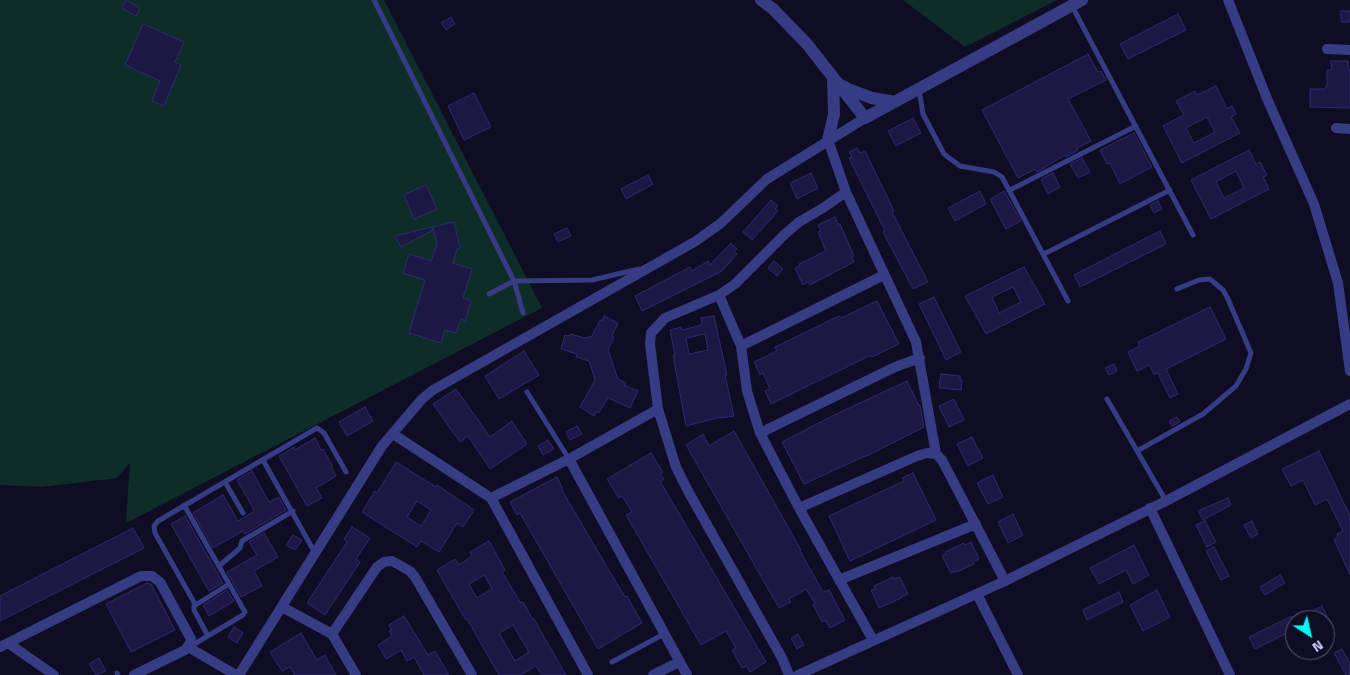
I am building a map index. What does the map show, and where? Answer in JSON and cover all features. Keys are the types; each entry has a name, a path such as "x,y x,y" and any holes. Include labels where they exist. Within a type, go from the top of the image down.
{"street":[{"path":"761,0 773,9 807,44 865,118"},
{"path":"1228,0 1268,102 1314,204 1338,283 1350,370"},
{"path":"188,647 238,675 382,446 432,390 654,266 702,236 721,223 768,179 828,140 919,88 1077,3"},
{"path":"1326,49 1350,50"},
{"path":"834,80 850,90 872,98 895,102"},
{"path":"834,80 834,114 828,140 846,192 916,342 936,454"},
{"path":"1336,128 1350,129"},
{"path":"789,675 782,658 684,483 671,452 658,409 650,344 652,333 665,318 719,295 740,279 799,222 846,192"},
{"path":"741,346 884,275"},
{"path":"719,295 741,346 747,391 760,433 799,508 873,640"},
{"path":"760,433 895,367 920,358"},
{"path":"798,675 1005,581 1166,501 1350,404"},
{"path":"491,498 569,459 658,409"},
{"path":"393,434 491,498 588,675"},
{"path":"799,508 927,452 936,454 942,460 1005,581"},
{"path":"569,459 687,675"},
{"path":"1150,508 1230,675"},
{"path":"840,580 976,524"},
{"path":"332,634 377,567 384,562 392,561 410,571 415,577 472,675"},
{"path":"4,645 140,576 146,575 156,578 160,582 191,639 188,647 134,675"},
{"path":"977,594 1018,675"},
{"path":"282,606 332,634 356,675"},
{"path":"4,645 54,675"},
{"path":"653,675 679,662"}],"lane":[{"path":"374,0 514,281 523,313"},
{"path":"1077,3 1136,126 1193,235"},
{"path":"919,88 923,114 944,154 960,166 985,169 998,174 1010,190 1068,301"},
{"path":"1010,190 1136,126"},
{"path":"1044,254 1170,190"},
{"path":"489,294 514,281 592,280 654,266"},
{"path":"1138,450 1203,414 1236,386 1246,369 1251,354 1223,290 1210,279 1199,280 1177,289"},
{"path":"527,392 569,459"},
{"path":"1107,399 1166,501"},
{"path":"208,636 194,610 195,604 155,533 154,526 158,521 319,428 324,433 346,472"},
{"path":"263,460 315,553"},
{"path":"225,482 243,513"},
{"path":"184,505 244,614 188,647"},
{"path":"219,566 240,547 242,541 293,511"},
{"path":"195,604 229,584"},
{"path":"612,662 664,634"}],"green space":[{"path":"0,0 384,0 542,308 126,523 130,463 117,478 42,487 0,485"},
{"path":"903,0 1057,0 965,47"}],"building":[{"path":"126,0 140,8 136,16 122,8"},
{"path":"1341,11 1350,11 1350,22 1341,22"},
{"path":"1178,14 1186,30 1128,59 1120,44"},
{"path":"451,17 455,24 446,30 441,23"},
{"path":"143,24 184,42 175,62 181,65 164,106 152,101 160,81 125,65"},
{"path":"1088,54 1098,72 1101,71 1106,80 1068,99 1091,141 1037,172 1035,169 1018,178 982,110"},
{"path":"1331,61 1348,61 1348,70 1350,70 1350,108 1310,107 1310,89 1325,89 1327,87 1327,70 1332,70"},
{"path":"1216,86 1227,109 1232,106 1236,114 1231,117 1240,133 1182,163 1163,126 1184,115 1176,101 1195,91 1197,95","holes":["1207,117 1215,132 1194,143 1186,128"]},
{"path":"474,93 491,127 464,140 448,106"},
{"path":"913,118 921,133 896,146 888,131"},
{"path":"1134,133 1152,167 1120,184 1110,163 1107,164 1100,150"},
{"path":"857,148 860,153 865,151 894,211 892,212 928,282 913,289 883,232 885,231 849,158 852,157 849,152"},
{"path":"1249,150 1256,164 1260,162 1267,175 1263,177 1269,189 1211,219 1191,180","holes":["1236,171 1244,188 1224,198 1216,182"]},
{"path":"1082,158 1090,172 1078,178 1070,164"},
{"path":"811,173 818,188 797,199 790,183"},
{"path":"1053,173 1060,187 1048,194 1041,179"},
{"path":"648,175 653,184 626,199 621,189"},
{"path":"426,185 437,209 414,219 404,195"},
{"path":"980,191 986,204 955,221 948,208"},
{"path":"1004,191 1021,221 1006,229 990,199"},
{"path":"771,200 778,206 775,209 778,211 752,240 743,232"},
{"path":"1158,201 1162,209 1154,213 1150,205"},
{"path":"835,217 854,256 852,257 854,262 810,285 808,282 803,285 795,268 800,266 799,264 826,251 818,232 821,231 818,225"},
{"path":"454,222 460,248 457,249 453,263 472,269 463,298 471,301 465,321 461,319 456,333 445,330 441,343 409,333 425,280 403,273 409,254 431,261 437,244 433,227"},
{"path":"432,227 433,230 401,247 395,236"},
{"path":"567,228 571,236 558,242 554,234"},
{"path":"1160,231 1166,244 1080,287 1074,275"},
{"path":"731,243 737,249 734,252 737,254 722,271 642,311 635,296 690,267 692,271 708,261 710,265"},
{"path":"774,261 783,269 777,276 768,268"},
{"path":"1024,267 1045,304 986,334 965,296","holes":["1013,287 1021,302 999,313 992,297"]},
{"path":"934,297 961,352 946,360 919,304"},
{"path":"877,301 899,344 872,357 871,355 771,404 765,391 770,389 763,373 760,375 754,362 777,351 775,347 839,316 841,318"},
{"path":"1210,307 1226,339 1166,369 1178,394 1170,398 1158,373 1154,374 1149,365 1137,371 1128,352 1140,346 1138,342"},
{"path":"604,316 618,323 608,350 618,379 626,383 624,385 638,391 630,408 608,398 599,413 597,411 594,416 580,407 595,380 589,361 576,357 577,354 561,349 565,335 569,336 570,334 585,338 592,336"},
{"path":"714,316 734,416 721,417 686,426 670,330 681,327 682,330 698,326 702,324 701,318","holes":["705,334 708,350 689,354 686,338"]},
{"path":"524,351 539,375 499,399 485,376"},
{"path":"1114,364 1117,371 1109,375 1105,368"},
{"path":"941,374 960,376 960,380 962,380 961,390 939,388"},
{"path":"907,381 920,405 924,427 865,457 804,484 782,442"},
{"path":"456,389 490,437 512,421 527,444 490,469 468,436 460,442 433,404"},
{"path":"954,399 964,420 949,427 939,406"},
{"path":"365,407 373,421 347,436 339,422"},
{"path":"1177,417 1180,422 1172,426 1169,421"},
{"path":"577,426 582,434 570,440 566,432"},
{"path":"734,431 823,592 829,590 845,620 830,628 825,620 822,622 813,605 815,603 806,589 789,599 791,602 779,608 686,445 703,434 709,446"},
{"path":"972,437 983,458 968,466 957,444"},
{"path":"315,438 332,465 336,476 316,488 322,498 307,506 279,456 294,447 295,450"},
{"path":"548,440 554,449 543,455 538,446"},
{"path":"1319,451 1350,516 1350,575 1334,539 1338,537 1337,534 1343,531 1327,499 1315,505 1303,480 1291,486 1282,469"},
{"path":"651,453 663,472 660,474 664,479 660,481 766,662 750,672 746,666 742,668 732,650 736,648 726,631 701,645 626,515 632,512 622,496 619,498 607,479"},
{"path":"396,462 436,487 437,485 474,510 463,527 457,523 439,552 421,541 417,547 362,512 375,491 377,493","holes":["417,501 431,510 421,526 407,517"]},
{"path":"252,471 269,502 279,497 286,510 245,534 243,531 213,548 193,513 223,495 238,521 253,512 254,510 237,480"},
{"path":"913,473 936,520 850,561 829,516 904,481 902,478"},
{"path":"993,475 1003,497 988,504 977,483"},
{"path":"557,477 562,490 642,623 598,649 520,513 517,515 510,502"},
{"path":"1228,498 1231,505 1203,520 1198,511"},
{"path":"1013,514 1023,535 1008,543 998,522"},
{"path":"185,516 223,583 209,591 171,524"},
{"path":"1205,521 1216,542 1207,547 1196,525"},
{"path":"1252,521 1258,534 1251,538 1244,525"},
{"path":"352,527 370,538 356,559 360,562 325,615 307,603 347,542 344,539"},
{"path":"133,528 144,548 0,621 0,596"},
{"path":"264,533 278,557 254,571 262,586 241,597 227,572 257,555 249,542"},
{"path":"293,535 302,540 295,550 286,545"},
{"path":"489,541 505,570 502,572 521,603 523,602 534,619 566,675 542,675 536,666 521,675 499,675 437,570 455,559 459,565 472,556 470,552","holes":["484,575 492,589 477,598 469,584","513,625 529,652 515,661 499,633"]},
{"path":"971,542 979,559 973,562 974,564 951,573 942,556 946,554 945,552 964,543 965,545"},
{"path":"1134,545 1149,575 1133,584 1126,570 1099,584 1090,568"},
{"path":"1214,547 1229,576 1221,580 1206,551"},
{"path":"1280,575 1285,583 1265,595 1260,587"},
{"path":"893,577 894,579 900,577 908,594 879,608 871,590 875,589 874,586"},
{"path":"147,583 151,584 175,630 131,652 106,604"},
{"path":"227,590 234,601 209,616 203,605"},
{"path":"1157,590 1170,617 1143,631 1130,605"},
{"path":"1119,592 1123,602 1087,620 1083,610"},
{"path":"1322,606 1324,610 1314,610"},
{"path":"404,616 428,655 435,651 449,675 424,675 414,657 407,661 401,650 386,659 378,645 392,636 389,631 392,630 389,625"},
{"path":"1285,619 1285,634 1255,649 1249,637"},
{"path":"234,627 243,633 237,643 228,637"},
{"path":"301,633 317,660 325,655 336,675 295,675 290,667 282,671 270,652"},
{"path":"798,634 804,645 797,649 791,638"},
{"path":"1342,649 1350,663 1350,675 1346,675 1335,652"},
{"path":"99,658 106,671 96,675 89,664"}]}
